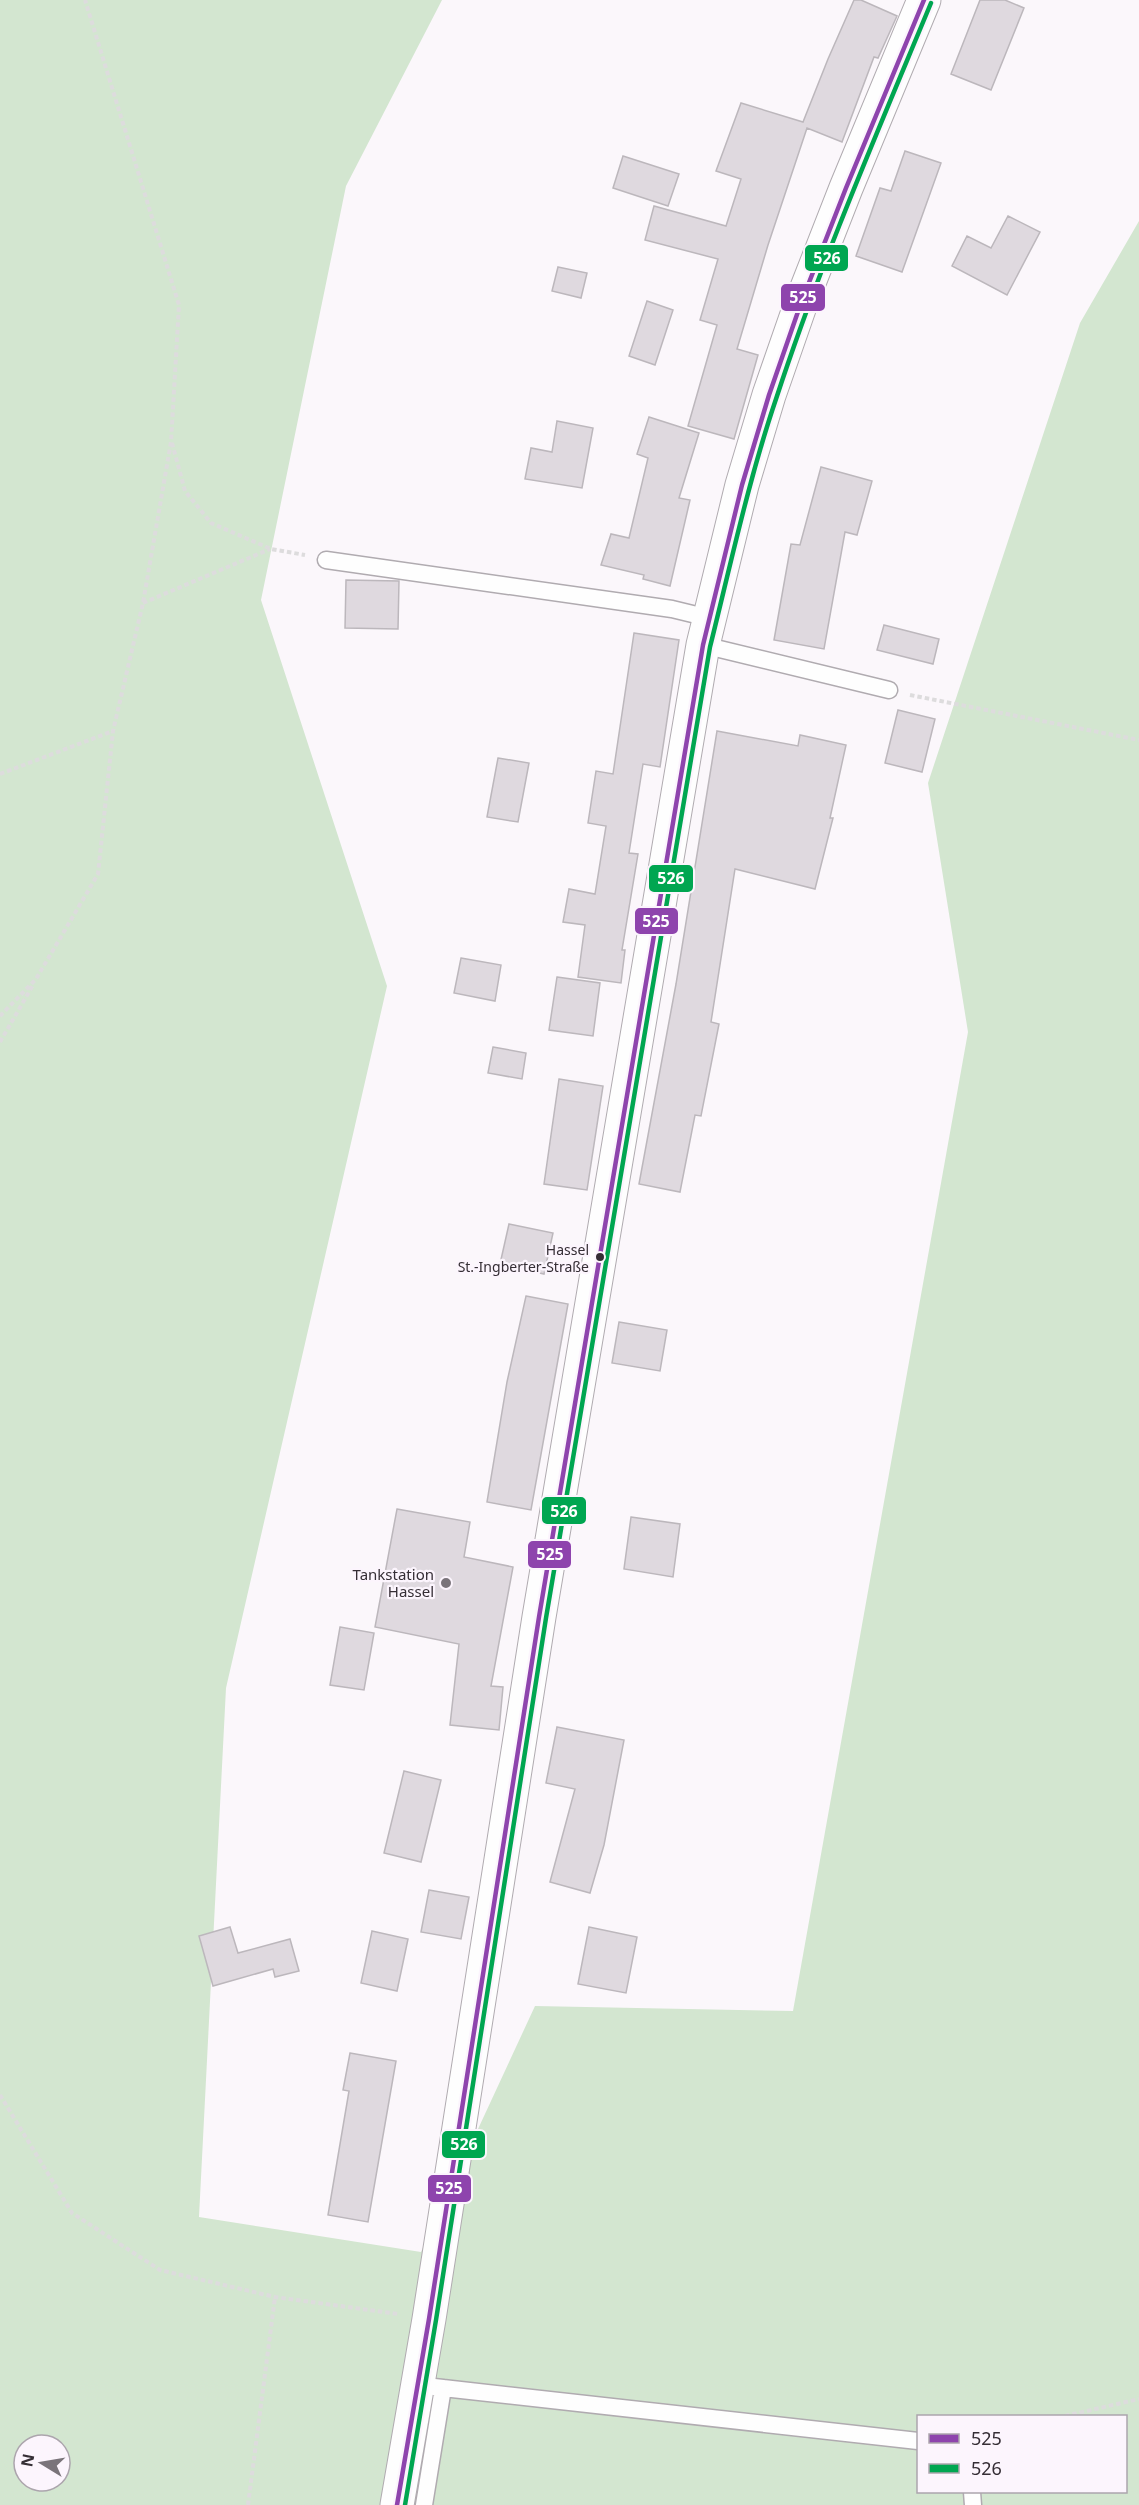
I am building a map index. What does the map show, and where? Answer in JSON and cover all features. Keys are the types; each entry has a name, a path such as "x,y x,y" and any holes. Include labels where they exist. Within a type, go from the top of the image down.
{"main road":[{"path":"406,2503 431,2387 429,2319 537,1629 706,631 742,484 769,395 838,209 924,0"}],"lane":[{"path":"326,560 672,609 706,631 889,690"},
{"path":"431,2387 917,2441"}],"path":[{"path":"0,1042 98,874 113,731 143,603 171,442 179,305 85,0"},
{"path":"171,442 186,491 211,523 271,549 326,560"},
{"path":"143,603 271,549"},
{"path":"889,690 1139,740"},
{"path":"0,774 113,731"},
{"path":"0,1016 36,979"},
{"path":"0,2095 72,2213 160,2270 274,2297 429,2319"},
{"path":"249,2505 274,2297"},
{"path":"1069,2415 1139,2399"}],"green space":[{"path":"0,0 442,0 346,186 261,600 387,986 226,1688 199,2217 421,2252 535,2006 793,2011 968,1032 928,783 1080,323 1139,221 1139,2505 0,2505"}],"building":[{"path":"854,0 861,0 897,16 878,58 874,57 842,142 807,128 768,245 737,349 758,355 734,439 688,426 717,325 700,320 718,259 645,240 654,206 726,226 741,179 716,171 741,103 803,122"},
{"path":"980,0 1005,0 1024,8 991,90 951,74"},
{"path":"905,151 941,163 902,272 856,256 880,188 891,191"},
{"path":"623,156 679,174 668,206 613,188"},
{"path":"1008,216 1040,232 1007,295 952,266 967,236 991,248"},
{"path":"558,267 587,273 581,298 552,291"},
{"path":"647,301 673,310 655,365 629,356"},
{"path":"649,417 699,433 679,498 690,500 670,586 643,579 644,575 601,565 611,534 629,538 648,458 637,454"},
{"path":"557,421 593,428 582,488 525,479 531,448 552,452"},
{"path":"821,467 872,481 857,535 845,532 824,649 774,640 791,544 800,545"},
{"path":"346,580 399,581 398,629 345,628"},
{"path":"884,625 939,639 933,664 877,650"},
{"path":"634,633 679,640 660,767 643,764 629,853 638,854 622,950 625,950 621,983 578,977 585,925 563,922 569,889 595,894 606,826 588,823 596,771 613,774"},
{"path":"898,710 935,719 922,772 885,763"},
{"path":"717,731 798,746 800,735 846,745 830,818 833,818 815,889 735,869 711,1022 719,1024 701,1116 695,1115 680,1192 639,1184 676,984"},
{"path":"498,758 529,763 518,822 487,817"},
{"path":"461,958 501,965 495,1001 454,993"},
{"path":"557,977 600,983 593,1036 549,1030"},
{"path":"493,1047 526,1053 522,1079 488,1073"},
{"path":"559,1079 603,1086 587,1190 544,1184"},
{"path":"509,1224 553,1233 544,1274 500,1264"},
{"path":"526,1296 568,1304 531,1510 487,1502 507,1382"},
{"path":"619,1322 667,1330 660,1371 612,1363"},
{"path":"397,1509 470,1522 464,1557 513,1567 491,1686 503,1687 499,1730 450,1725 459,1644 375,1627"},
{"path":"631,1517 680,1524 673,1577 624,1569"},
{"path":"340,1627 374,1633 364,1690 330,1685"},
{"path":"557,1727 624,1740 604,1845 590,1893 550,1882 575,1789 546,1783"},
{"path":"404,1771 441,1780 421,1862 384,1853"},
{"path":"429,1890 469,1897 461,1939 421,1932"},
{"path":"230,1927 238,1953 290,1939 299,1971 275,1977 273,1969 213,1986 199,1936"},
{"path":"589,1927 637,1937 626,1993 578,1984"},
{"path":"372,1931 408,1939 397,1991 361,1983"},
{"path":"350,2053 396,2061 368,2222 328,2215 349,2091 343,2090"}],"transit line":[{"name":"525","path":"397,2505 429,2319 539,1617 703,645 742,485 769,395 801,303 846,188 924,0"},
{"name":"526","path":"405,2505 546,1618 710,647 758,458 794,346 850,198 931,3"}],"place":[{"name":"Hassel St.-Ingberter-Straße","path":"600,1257"},
{"name":"Tankstation Hassel","path":"446,1583"}]}
